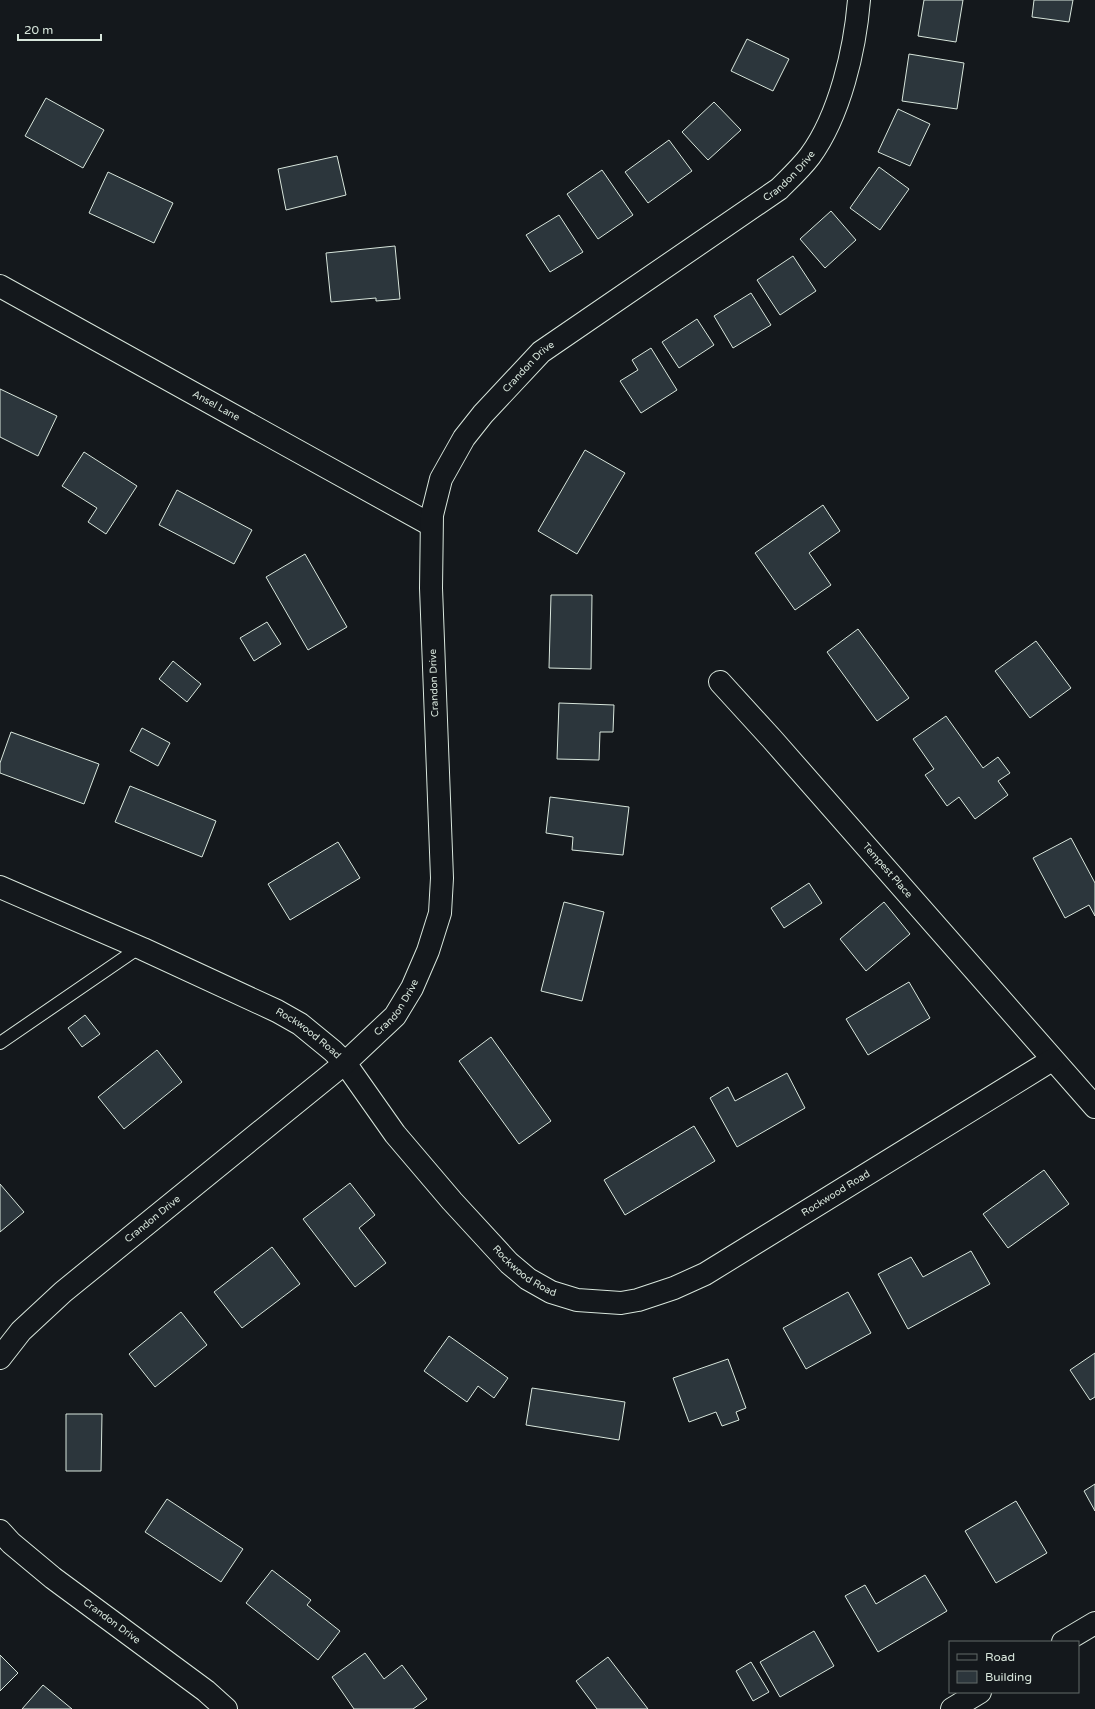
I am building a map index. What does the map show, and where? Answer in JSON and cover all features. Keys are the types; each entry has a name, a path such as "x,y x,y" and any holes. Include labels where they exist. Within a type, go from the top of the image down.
{"street":[{"name":"Crandon Drive","path":"0,1358 20,1331 63,1292 345,1063 395,1016 412,988 428,951 440,913 442,878 433,671 431,525 441,479 464,438 483,414 541,352 778,190 810,156 829,122 843,82 856,36 860,0"},
{"name":"Ansel Lane","path":"0,286 431,525"},
{"name":"Tempest Place","path":"720,682 778,745 1052,1060"},
{"name":"Rockwood Road","path":"0,887 140,947 277,1011 300,1024 333,1051 345,1063 396,1134 452,1201 509,1263 528,1279 551,1292 577,1300 621,1303 638,1300 674,1288 705,1274 1052,1060"},
{"path":"1052,1060 1095,1107"},
{"name":"Crandon Drive","path":"0,1531 11,1543 53,1578 206,1691 226,1709"},
{"path":"1065,1641 1095,1623"},
{"path":"952,1709 978,1693"}],"lane":[{"path":"0,1043 140,947"}],"building":[{"path":"924,0 963,0 956,42 918,36"},
{"path":"1034,0 1073,0 1069,22 1032,17"},
{"path":"747,39 789,59 773,91 731,71"},
{"path":"909,54 964,63 957,109 902,101"},
{"path":"46,98 104,130 83,168 25,136"},
{"path":"714,102 741,130 708,160 682,132"},
{"path":"898,109 930,124 910,166 878,152"},
{"path":"669,140 692,171 648,203 625,172"},
{"path":"337,156 346,195 286,210 278,169"},
{"path":"879,167 909,189 880,230 850,208"},
{"path":"602,170 633,215 598,239 567,194"},
{"path":"108,172 173,203 154,243 89,213"},
{"path":"831,211 856,240 825,268 800,239"},
{"path":"559,215 583,252 550,272 526,235"},
{"path":"395,246 400,299 376,301 376,298 331,302 326,253"},
{"path":"793,256 816,291 780,315 757,280"},
{"path":"751,293 771,325 733,348 714,316"},
{"path":"697,319 714,345 679,368 662,342"},
{"path":"651,348 677,390 641,413 620,381 638,370 632,360"},
{"path":"0,389 57,416 38,456 0,437"},
{"path":"585,450 625,473 577,554 538,531"},
{"path":"84,452 137,486 106,534 88,522 97,508 62,486"},
{"path":"177,490 252,530 234,564 159,525"},
{"path":"823,505 840,531 809,553 831,585 795,610 755,553"},
{"path":"305,554 347,627 308,650 266,577"},
{"path":"551,595 592,595 591,669 549,668"},
{"path":"267,622 281,644 254,661 240,638"},
{"path":"858,629 909,698 877,721 827,652"},
{"path":"1036,641 1071,688 1030,718 995,671"},
{"path":"173,661 201,684 187,702 159,679"},
{"path":"559,703 614,705 613,732 600,732 599,760 557,759"},
{"path":"946,716 983,768 998,757 1010,773 998,781 1008,795 975,819 959,797 947,806 925,775 934,769 913,739"},
{"path":"142,728 170,743 158,766 130,751"},
{"path":"11,732 99,764 84,804 0,773 0,763"},
{"path":"130,786 216,821 202,857 115,822"},
{"path":"550,797 629,807 623,855 572,850 573,837 546,833"},
{"path":"1071,838 1095,883 1095,916 1089,905 1065,918 1033,858"},
{"path":"338,842 360,878 290,920 268,884"},
{"path":"809,883 822,903 784,928 771,908"},
{"path":"564,902 604,912 582,1001 541,991"},
{"path":"884,902 910,934 866,971 840,939"},
{"path":"909,982 930,1018 868,1055 846,1019"},
{"path":"85,1015 100,1034 82,1047 68,1028"},
{"path":"491,1037 551,1121 519,1144 459,1061"},
{"path":"157,1050 182,1082 124,1129 98,1097"},
{"path":"787,1073 805,1108 737,1147 710,1098 728,1087 735,1101"},
{"path":"694,1126 715,1161 625,1215 604,1180"},
{"path":"1044,1170 1069,1204 1008,1248 983,1214"},
{"path":"350,1183 375,1215 359,1228 386,1263 355,1287 303,1219"},
{"path":"0,1184 24,1212 0,1232"},
{"path":"272,1247 300,1284 242,1328 214,1292"},
{"path":"971,1251 990,1284 908,1329 878,1274 911,1257 923,1277"},
{"path":"848,1292 871,1333 806,1369 783,1328"},
{"path":"181,1312 207,1345 155,1387 129,1354"},
{"path":"449,1336 508,1378 494,1398 478,1386 467,1402 424,1371"},
{"path":"1095,1353 1095,1397 1090,1400 1070,1370"},
{"path":"728,1359 746,1408 736,1412 739,1420 722,1426 716,1412 689,1422 673,1378"},
{"path":"532,1388 625,1402 619,1440 526,1425"},
{"path":"66,1414 102,1414 101,1471 66,1471"},
{"path":"1095,1484 1095,1511 1084,1491"},
{"path":"167,1499 243,1549 221,1582 145,1532"},
{"path":"1016,1501 1047,1553 996,1583 965,1531"},
{"path":"272,1570 311,1600 307,1605 340,1631 318,1660 246,1603"},
{"path":"925,1575 947,1611 878,1652 845,1596 865,1585 876,1604"},
{"path":"814,1631 834,1666 780,1697 760,1662"},
{"path":"365,1653 384,1679 402,1665 427,1699 413,1709 354,1709 332,1677"},
{"path":"0,1655 18,1673 0,1691"},
{"path":"608,1657 648,1709 597,1709 576,1681"},
{"path":"751,1662 769,1692 753,1701 736,1671"},
{"path":"43,1685 72,1709 22,1709"}]}
